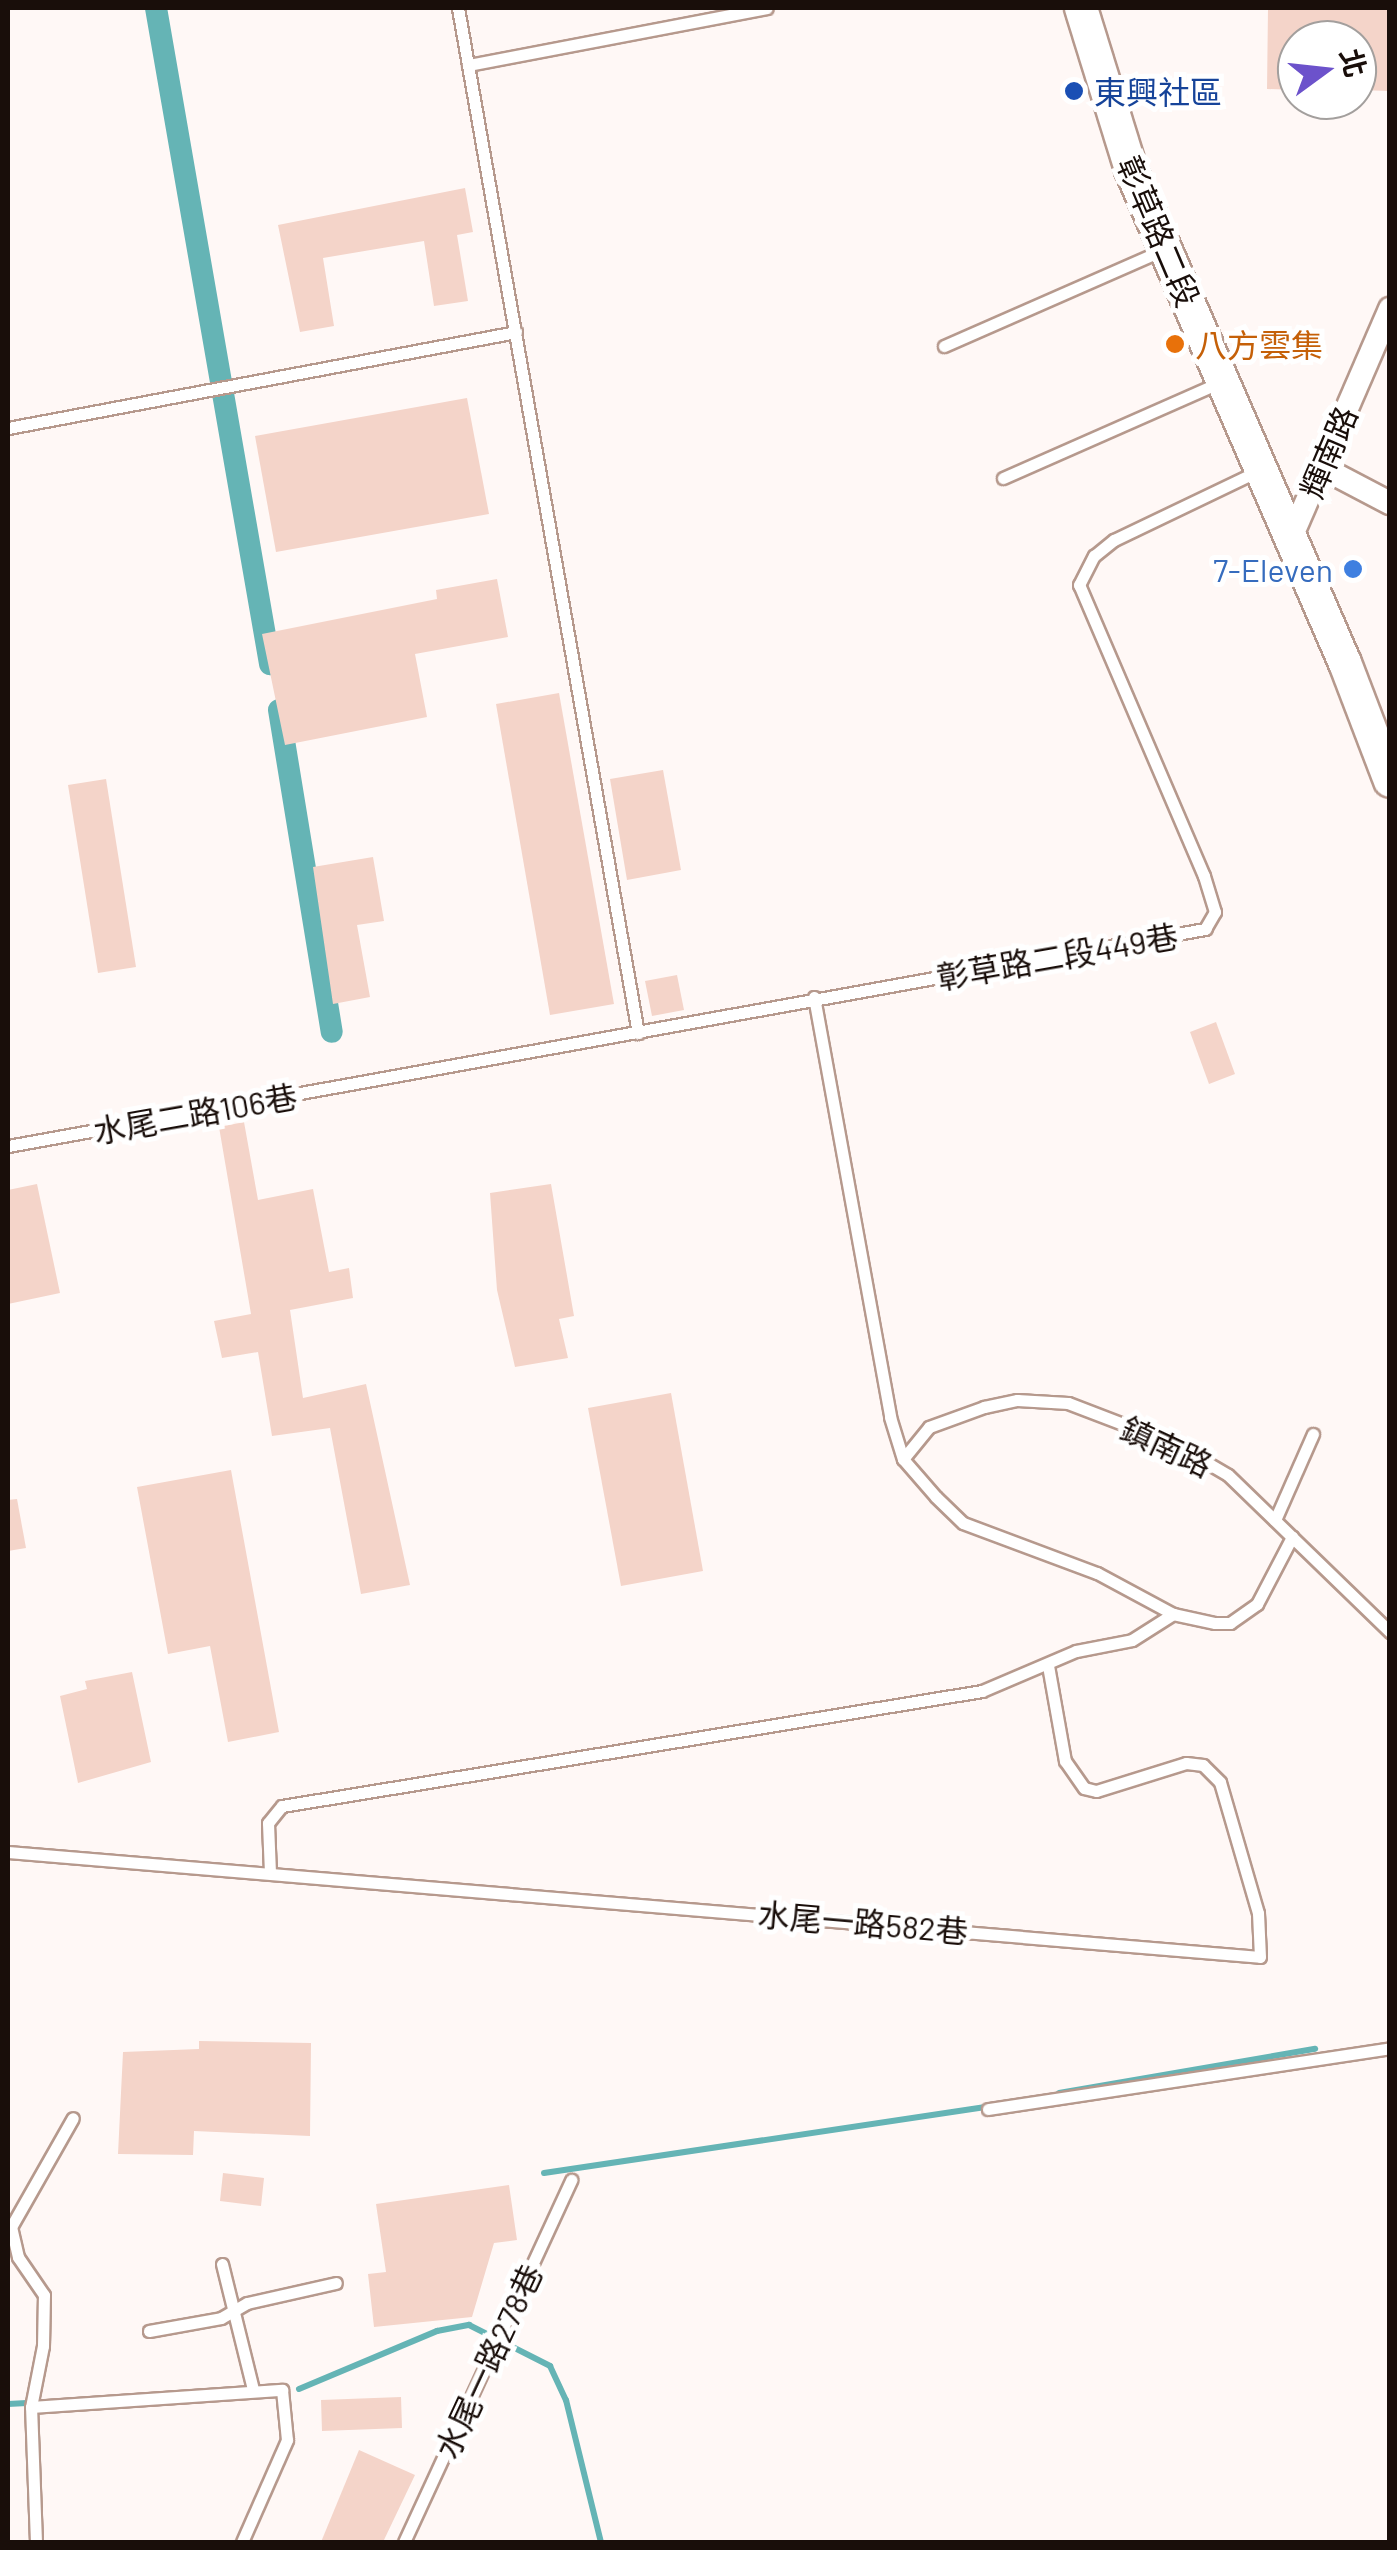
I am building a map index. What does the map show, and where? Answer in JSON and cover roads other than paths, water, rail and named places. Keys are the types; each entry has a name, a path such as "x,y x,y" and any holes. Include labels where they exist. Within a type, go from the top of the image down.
{"street":[{"name":"彰草路二段","path":"1081,8 1131,170 1390,781"},
{"name":"輝南路","path":"1290,540 1390,309"},
{"path":"1321,467 1390,503"}],"lane":[{"path":"458,8 638,1032"},
{"path":"468,66 767,8"},
{"path":"944,346 1166,249"},
{"path":"8,428 516,332"},
{"path":"1003,478 1223,381"},
{"name":"彰草路二段449巷","path":"382,1080 814,997 1205,930 1215,912 1204,876 1079,586 1094,556 1114,540 1260,470"},
{"path":"814,997 903,1459 963,1523 1097,1573 1172,1614 1230,1623 1257,1604 1292,1537"},
{"name":"水尾二路106巷","path":"8,1146 382,1080"},
{"name":"鎮南路","path":"903,1459 928,1427 984,1407 1046,1399 1176,1444 1228,1475 1390,1632"},
{"path":"1274,1520 1313,1434"},
{"path":"270,1873 268,1823 282,1806 982,1691 1048,1666 1076,1650 1132,1640 1172,1614"},
{"name":"水尾一路582巷","path":"8,1852 1260,1956 1258,1913 1220,1782 1202,1765 1186,1763 1096,1791 1084,1788 1065,1761 1048,1666"},
{"path":"988,2108 1390,2048"},
{"path":"36,2542 31,2407 43,2346 44,2295 18,2256 12,2227 73,2118"},
{"name":"水尾一路278巷","path":"404,2542 572,2180"},
{"path":"222,2264 239,2313 253,2389"},
{"path":"149,2330 239,2313 246,2303 336,2283"},
{"path":"31,2407 282,2390 287,2440 242,2542"}],"waterway":[{"path":"156,8 270,664"},
{"path":"279,710 332,1032"},
{"path":"1059,2093 1315,2049"},
{"path":"544,2173 987,2107"},
{"path":"299,2389 437,2331 469,2325 550,2366 566,2400 601,2542"},
{"path":"8,2404 27,2403"}],"place":[{"name":"東興社區","path":"1074,91"},
{"name":"八方雲集","path":"1175,344"},
{"name":"7-Eleven","path":"1353,569"}]}
